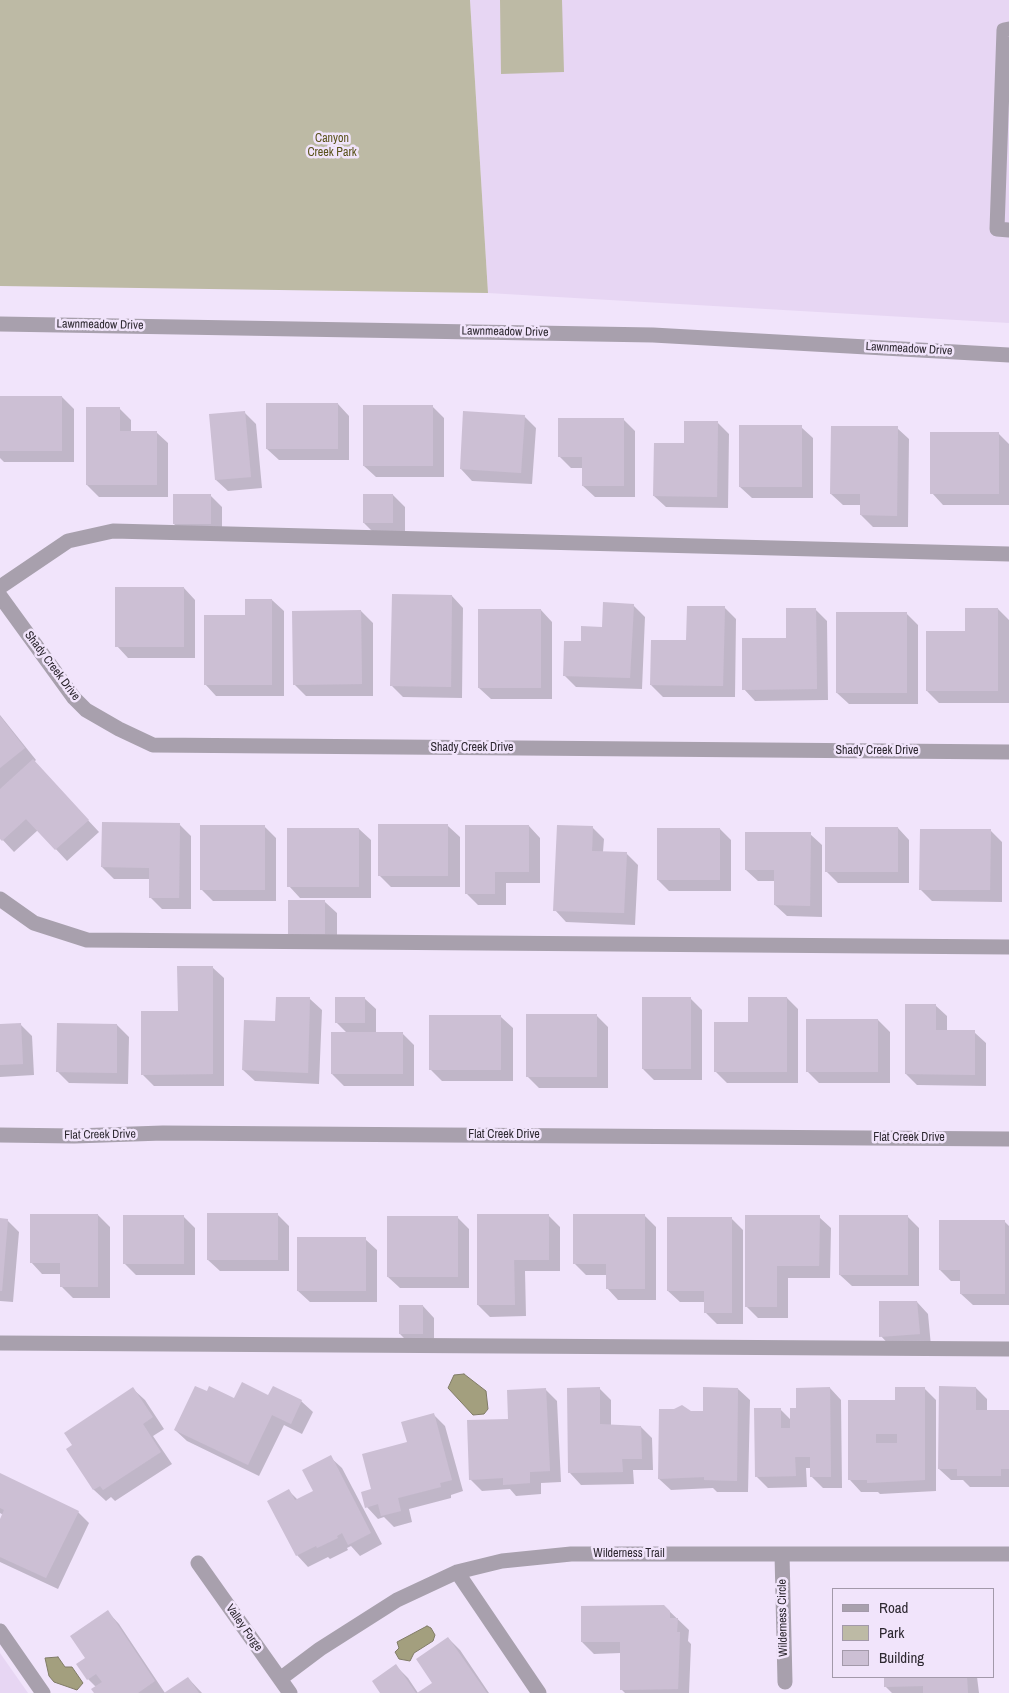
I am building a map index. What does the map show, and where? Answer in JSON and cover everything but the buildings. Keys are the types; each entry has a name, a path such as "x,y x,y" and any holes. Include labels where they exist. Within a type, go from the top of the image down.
{"street":[{"path":"1009,29 1004,30 997,229 1009,230"},
{"name":"Lawnmeadow Drive","path":"0,324 653,335 1009,355"},
{"path":"0,587 68,541 113,531 1009,554"},
{"name":"Shady Creek Drive","path":"0,596 74,698 86,710 119,730 153,745 1009,752"},
{"path":"0,899 34,923 86,940 1009,947"},
{"name":"Flat Creek Drive","path":"0,1135 74,1136 163,1133 1009,1139"},
{"path":"0,1343 1009,1349"},
{"name":"Wilderness Trail","path":"280,1678 320,1649 398,1600 457,1572 502,1561 571,1554 1009,1554"},
{"name":"Wilderness Circle","path":"782,1554 785,1682"},
{"name":"Valley Forge","path":"198,1563 290,1693"},
{"path":"457,1572 539,1693"},
{"path":"0,1631 43,1693"}],"shaded area":[{"path":"470,0 1009,0 1009,323 488,293"},
{"path":"464,1374 486,1391 488,1409 484,1414 473,1415 448,1388 454,1375"},
{"path":"427,1626 431,1628 435,1635 433,1641 414,1653 410,1661 399,1659 395,1652 399,1648 397,1642"},
{"path":"0,1653 28,1693 0,1693"},
{"path":"58,1657 65,1667 72,1667 83,1683 77,1690 54,1682 49,1676 45,1658"}],"green space":[{"name":"Canyon Creek Park","path":"0,0 470,0 488,293 0,286"},
{"path":"500,0 562,0 564,72 501,74"}]}
